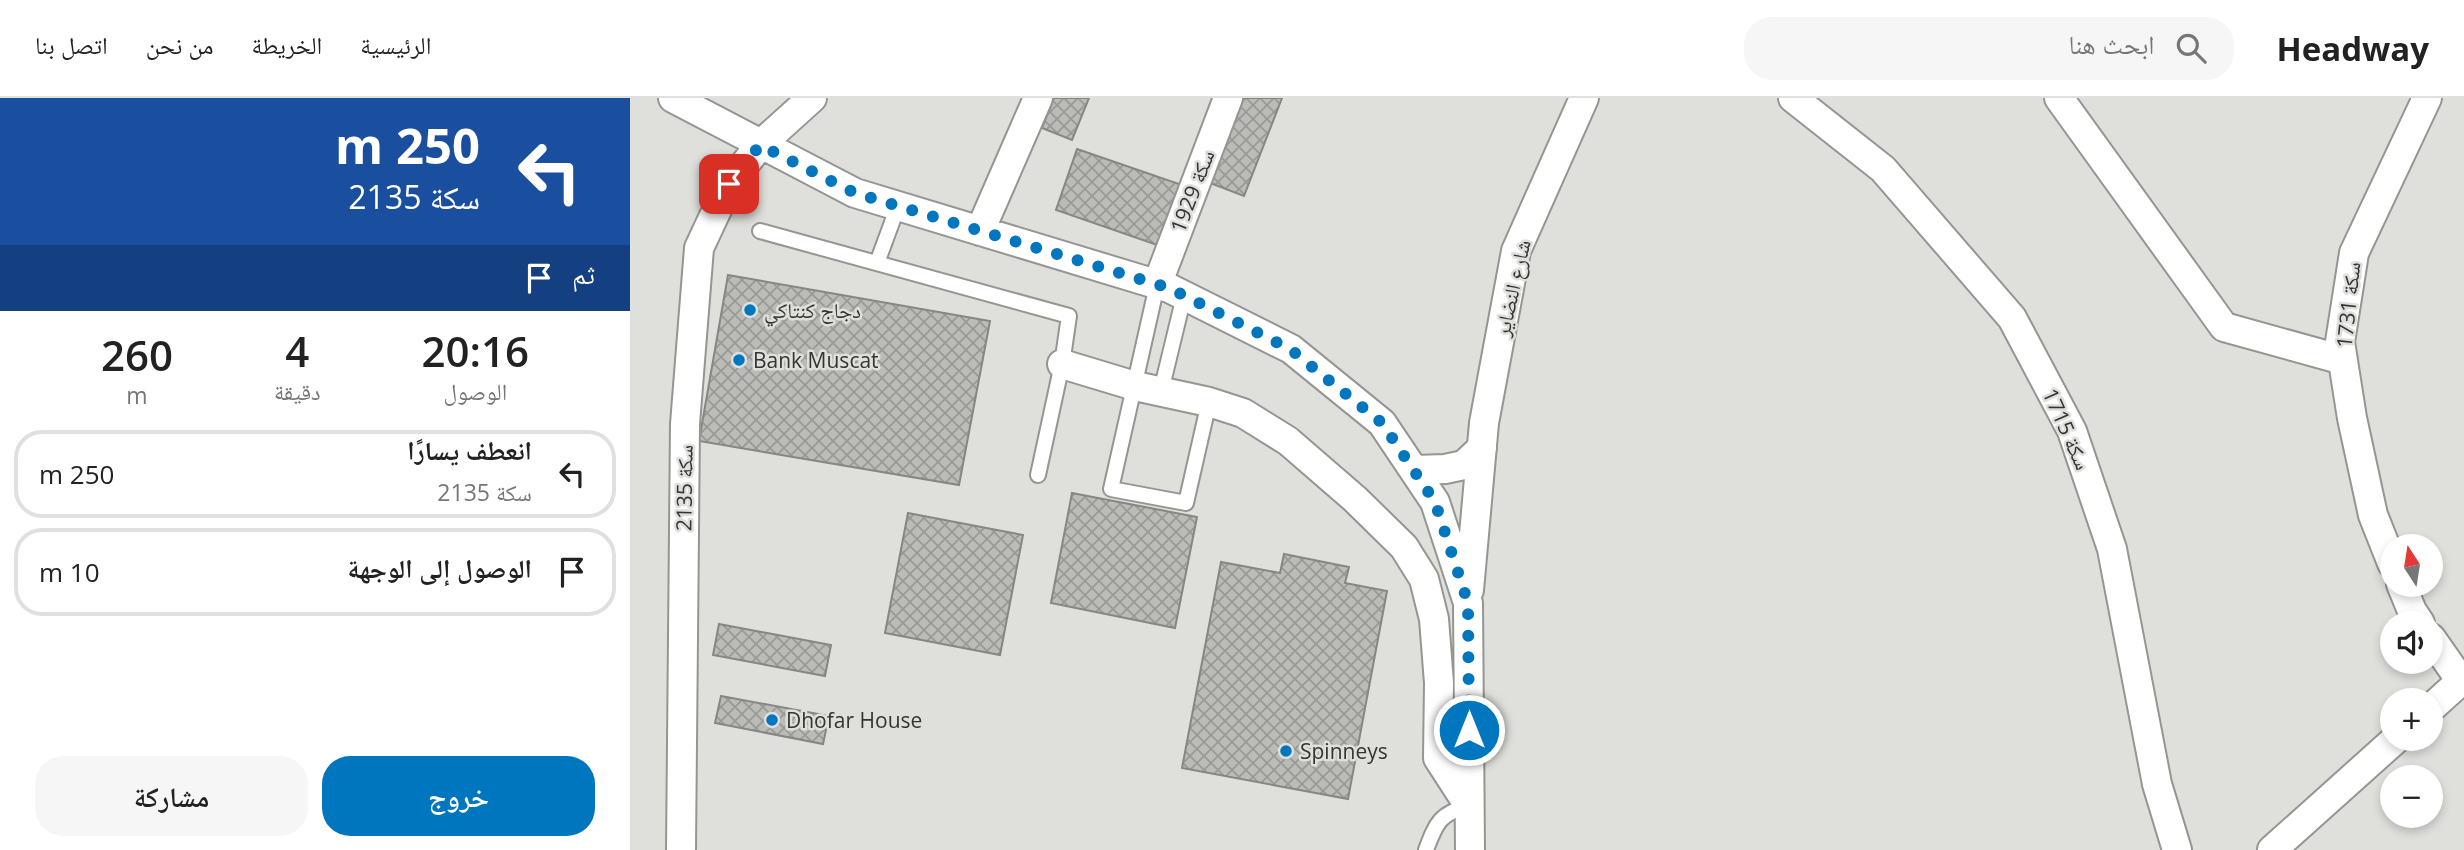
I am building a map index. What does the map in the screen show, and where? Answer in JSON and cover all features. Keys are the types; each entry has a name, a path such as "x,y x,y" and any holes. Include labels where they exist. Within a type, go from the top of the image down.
{"street":[{"path":"673,98 855,193 1157,285 1184,296 1290,349 1382,423 1435,502 1468,603 1470,850"},
{"path":"760,145 813,98"},
{"path":"980,231 1038,98"},
{"name":"سكة 1929","path":"1157,285 1228,98"},
{"name":"شارع النضاير","path":"1468,603 1484,423 1516,251 1584,98"},
{"name":"سكة 1715","path":"1793,98 1883,169 2012,318 2072,431 2112,549 2157,784 2177,850"},
{"path":"2059,98 2224,327 2343,360"},
{"name":"سكة 1731","path":"2381,534 2373,515 2340,342 2354,253 2427,98"},
{"name":"سكة 2135","path":"681,850 685,424 699,248 729,184 760,145"},
{"path":"1062,364 1243,413 1288,441 1355,499 1404,547 1424,579 1434,619 1439,683 1438,758 1469,806"},
{"path":"1414,470 1464,465 1482,448"},
{"path":"2443,654 2463,680 2443,698"},
{"path":"2272,850 2382,751"}],"lane":[{"path":"877,262 898,206"},
{"path":"760,232 1069,316 1062,364 1038,475"},
{"path":"1148,389 1157,285"},
{"path":"1184,296 1111,489 1186,503 1209,402"},
{"path":"1426,850 1434,827 1450,811 1469,806"}],"building":[{"path":"1054,98 1089,98 1072,140 1042,128"},
{"path":"1233,98 1282,98 1244,196 1202,180"},
{"path":"1077,149 1185,186 1163,247 1056,210"},
{"path":"728,275 990,321 959,485 699,441"},
{"path":"1072,493 1197,517 1175,628 1051,603"},
{"path":"908,513 1023,535 1000,655 885,633"},
{"path":"1284,554 1349,567 1345,583 1387,591 1348,799 1182,768 1221,562 1280,573"},
{"path":"719,624 831,645 825,676 713,655"},
{"name":"Dhofar House","path":"721,696 829,716 823,744 715,723"}],"place":[{"name":"دجاج كنتاكي","path":"750,310"},
{"name":"Bank Muscat","path":"739,360"},
{"name":"Dhofar House","path":"772,720"},
{"name":"Spinneys","path":"1286,751"}],"route":[{"path":"729,184 760,145 855,193 1169,288 1290,349 1382,423 1435,502 1468,603 1469,730"}]}
